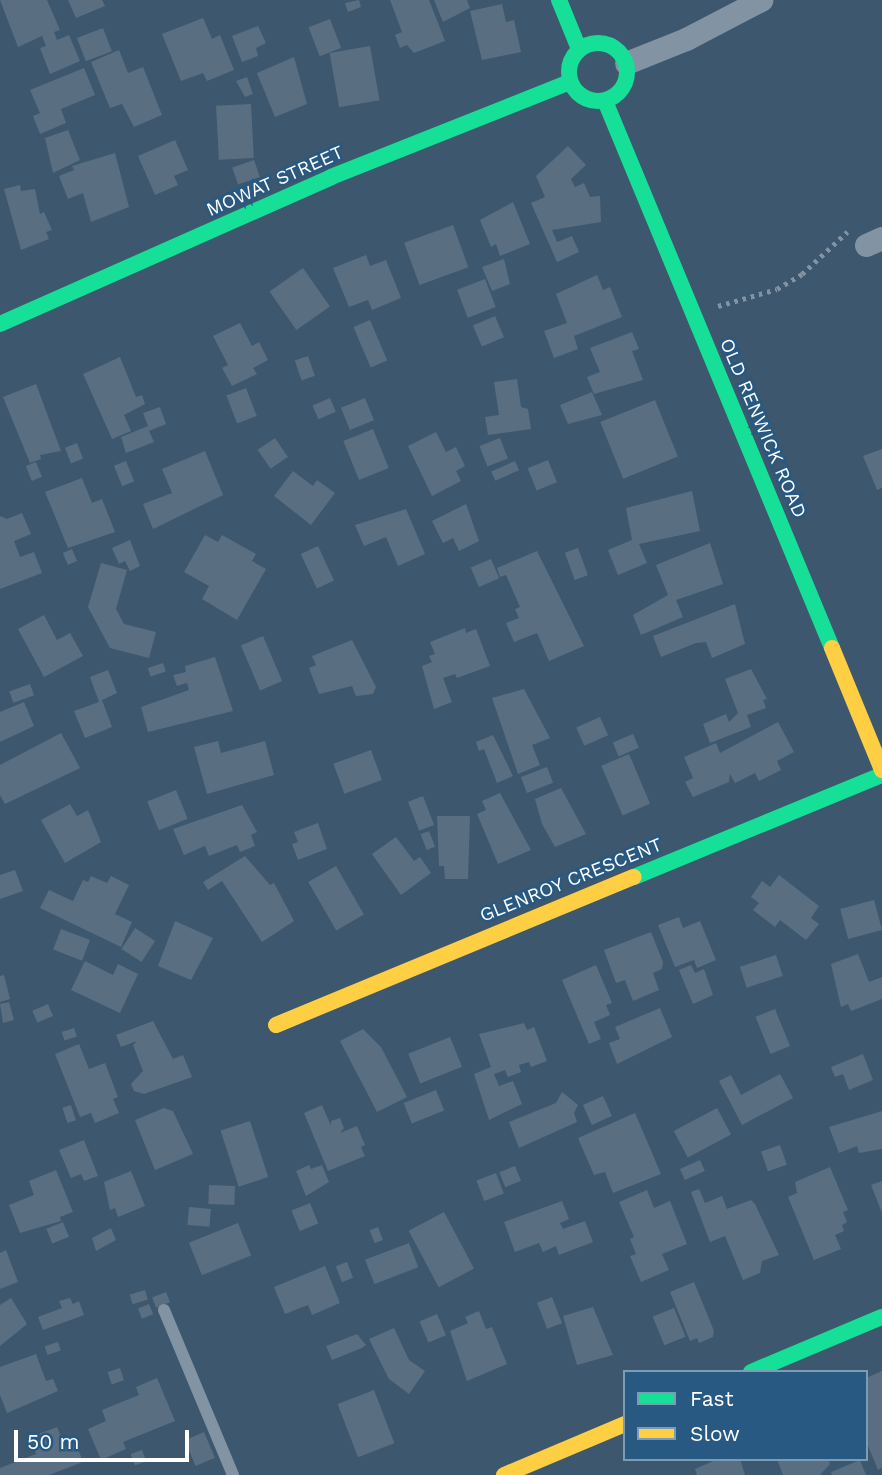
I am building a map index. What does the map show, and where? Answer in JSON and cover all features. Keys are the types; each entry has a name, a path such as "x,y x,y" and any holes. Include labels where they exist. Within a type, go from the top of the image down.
{"street":[{"path":"559,0 579,49"},
{"path":"625,63 686,39 761,0"},
{"path":"606,44 625,63 624,84 605,101 583,97 570,82 569,64 579,49 606,44"},
{"name":"MOWAT STREET","path":"0,324 331,177 570,82"},
{"name":"OLD RENWICK ROAD","path":"605,101 882,773"},
{"name":"GLENROY CRESCENT","path":"276,1025 882,773"},
{"path":"756,1370 882,1317"},
{"path":"510,1474 623,1425"}],"lane":[{"path":"164,1310 233,1475"}],"path":[{"path":"693,315 777,289 802,274 851,230 874,241"}],"building":[{"path":"0,0 47,0 60,30 54,32 57,40 69,35 80,61 50,74 40,48 46,46 42,36 18,47"},
{"path":"68,0 102,0 105,6 76,18"},
{"path":"359,0 361,7 348,12 345,3"},
{"path":"390,0 429,0 445,41 414,53 407,45 400,48 395,35 402,32"},
{"path":"434,0 467,0 470,8 443,22"},
{"path":"502,4 506,22 514,20 521,52 482,60 470,11"},
{"path":"203,18 212,39 220,35 234,70 207,81 203,73 181,81 162,34"},
{"path":"330,19 341,48 320,56 309,27"},
{"path":"258,26 266,43 256,48 258,56 242,62 232,36"},
{"path":"103,28 112,51 86,61 77,38"},
{"path":"370,46 380,100 339,107 330,53"},
{"path":"119,50 128,73 143,67 162,115 134,127 122,104 110,108 91,62"},
{"path":"294,57 307,104 275,117 257,73"},
{"path":"84,68 95,95 61,109 66,123 40,134 33,116 40,113 30,90"},
{"path":"247,77 253,94 245,97 236,81"},
{"path":"251,104 254,158 219,160 216,106"},
{"path":"68,130 80,160 53,173 45,138"},
{"path":"175,140 188,170 174,176 178,185 155,195 138,156"},
{"path":"568,146 586,165 571,179 575,187 584,183 590,197 600,196 601,222 552,230 557,242 572,236 579,252 557,262 531,203 545,197 536,176"},
{"path":"115,153 129,207 91,222 83,193 68,199 59,176 74,170 72,166"},
{"path":"254,160 260,177 238,185 232,167"},
{"path":"20,185 21,191 35,189 40,214 44,212 52,230 46,232 49,239 21,250 4,189"},
{"path":"513,202 530,244 500,256 496,244 491,247 480,220"},
{"path":"453,225 468,267 420,285 404,243"},
{"path":"366,255 370,266 386,260 401,298 372,310 368,300 349,307 333,268"},
{"path":"504,259 510,284 492,291 482,267"},
{"path":"303,268 330,307 296,330 269,292"},
{"path":"597,275 603,290 610,287 622,317 574,336 578,349 554,358 544,331 567,323 556,294"},
{"path":"485,279 496,307 468,318 457,290"},
{"path":"495,316 504,337 482,347 473,325"},
{"path":"370,320 387,361 371,368 353,327"},
{"path":"240,323 252,346 259,342 268,360 253,368 257,374 232,386 222,368 228,365 213,336"},
{"path":"632,332 639,349 632,351 643,380 594,394 587,377 600,372 590,348"},
{"path":"308,356 315,376 302,380 295,361"},
{"path":"120,357 136,397 142,395 145,404 124,415 131,431 112,439 83,374"},
{"path":"517,379 521,407 528,409 531,429 488,435 485,417 499,415 494,382"},
{"path":"36,384 61,451 40,455 41,459 30,463 3,397"},
{"path":"246,388 257,416 237,424 226,396"},
{"path":"592,392 602,415 568,424 560,405"},
{"path":"330,398 336,412 318,419 313,405"},
{"path":"365,398 374,420 350,430 341,408"},
{"path":"655,400 678,457 623,479 600,422"},
{"path":"160,407 166,424 149,431 154,442 126,453 121,437 148,426 143,413"},
{"path":"373,429 389,468 359,480 343,441"},
{"path":"436,432 446,452 456,447 465,466 456,471 461,481 432,496 408,446"},
{"path":"275,438 288,457 270,469 258,450"},
{"path":"500,438 508,459 487,466 479,446"},
{"path":"77,443 83,459 71,464 65,448"},
{"path":"882,449 882,488 877,490 863,456"},
{"path":"205,451 223,495 153,529 143,504 172,493 162,469"},
{"path":"548,460 557,482 537,490 528,468"},
{"path":"126,461 134,481 122,486 114,466"},
{"path":"515,461 519,470 495,481 491,472"},
{"path":"36,462 42,477 32,481 26,466"},
{"path":"293,471 313,486 317,480 335,493 311,525 274,496"},
{"path":"82,478 92,503 102,499 115,532 68,548 45,492"},
{"path":"692,491 700,531 639,544 647,563 618,575 608,550 632,540 626,508"},
{"path":"466,504 479,541 459,551 453,538 443,543 432,521"},
{"path":"406,509 425,554 398,566 386,537 364,546 355,525"},
{"path":"22,513 31,534 14,541 20,557 34,552 42,573 0,589 0,516 7,519"},
{"path":"205,535 218,542 222,535 256,554 252,561 266,569 237,620 202,599 209,586 184,572"},
{"path":"130,540 140,566 130,571 125,561 119,564 112,548"},
{"path":"710,543 723,584 676,600 683,617 641,635 633,615 668,595 656,565"},
{"path":"318,546 334,580 317,588 301,554"},
{"path":"578,548 588,575 575,580 565,553"},
{"path":"72,549 77,561 68,565 63,553"},
{"path":"537,551 584,646 549,661 537,633 514,642 506,623 519,618 515,609 520,607 506,575 500,577 497,568"},
{"path":"491,559 499,578 479,587 471,568"},
{"path":"101,563 127,570 116,609 124,624 156,632 149,658 110,648 88,607"},
{"path":"735,604 745,644 712,658 706,642 696,643 661,657 653,636"},
{"path":"44,615 57,640 70,633 83,656 44,677 18,629"},
{"path":"465,628 466,633 476,629 490,666 457,678 455,674 443,678 452,702 434,709 422,666 432,662 429,656 435,654 430,642"},
{"path":"263,636 282,681 260,690 241,645"},
{"path":"352,640 376,687 373,694 356,696 352,686 319,694 309,668 316,665 312,656"},
{"path":"215,657 233,711 148,732 141,707 189,690 187,683 177,686 173,675 186,672 185,666"},
{"path":"163,663 166,672 151,677 148,668"},
{"path":"751,669 767,699 763,700 766,708 747,715 751,727 710,743 703,724 726,714 729,722 738,713 725,679"},
{"path":"108,670 117,693 102,700 112,727 85,738 74,711 99,702 90,677"},
{"path":"30,684 34,695 13,703 9,692"},
{"path":"524,689 550,738 532,745 540,765 518,774 492,698"},
{"path":"24,702 34,726 0,742 0,712"},
{"path":"600,717 608,735 584,746 576,728"},
{"path":"778,722 794,752 777,761 781,770 759,781 755,773 735,783 730,774 729,782 693,797 685,782 693,778 684,757 716,743 720,753"},
{"path":"61,733 80,768 5,804 0,795 0,765"},
{"path":"633,734 639,748 619,756 613,743"},
{"path":"493,735 513,776 497,783 484,749 479,751 476,742"},
{"path":"218,741 221,753 265,741 274,775 207,794 194,747"},
{"path":"371,750 382,780 344,794 333,764"},
{"path":"629,754 650,804 622,815 601,766"},
{"path":"547,767 553,783 527,793 521,777"},
{"path":"561,788 586,834 555,847 542,824 535,799"},
{"path":"176,790 188,819 159,830 147,802"},
{"path":"500,793 531,850 498,864 477,814 486,810 482,801"},
{"path":"423,796 434,825 419,831 408,802"},
{"path":"70,804 77,816 88,810 101,842 65,863 41,820"},
{"path":"242,805 257,832 251,835 255,846 240,852 237,845 209,856 205,846 184,855 173,829"},
{"path":"437,816 470,816 468,879 445,879 444,866 439,866"},
{"path":"318,823 327,849 298,860 292,844 298,842 294,832"},
{"path":"429,831 435,847 427,850 421,834"},
{"path":"396,837 414,861 420,857 431,873 401,895 372,854"},
{"path":"245,856 270,885 274,883 294,921 262,942 222,881 208,890 203,882"},
{"path":"336,866 364,914 336,930 308,882"},
{"path":"15,870 23,891 0,899 0,875"},
{"path":"779,875 819,906 811,918 819,924 806,940 780,920 775,927 753,910 759,903 751,897 762,881 770,887"},
{"path":"91,876 107,883 111,876 129,885 115,914 132,922 121,947 40,908 49,890 73,901 83,880 88,882"},
{"path":"874,900 882,930 848,939 840,909"},
{"path":"679,917 683,928 700,921 716,960 697,968 694,960 675,967 658,925"},
{"path":"175,921 213,938 191,980 158,966"},
{"path":"135,928 155,941 142,962 121,949"},
{"path":"61,929 90,940 82,961 53,950"},
{"path":"651,932 663,962 662,969 653,973 659,990 633,1001 625,980 616,983 604,950"},
{"path":"858,954 869,982 882,977 882,999 851,1011 848,1004 841,1007 831,964"},
{"path":"776,955 783,976 747,988 740,967"},
{"path":"85,961 113,975 118,964 138,974 120,1013 71,990"},
{"path":"596,965 612,1003 606,1005 610,1015 594,1022 601,1039 589,1044 562,980"},
{"path":"691,965 695,973 704,969 713,995 693,1004 679,970"},
{"path":"4,975 10,999 0,1002 0,976"},
{"path":"9,1002 14,1020 3,1023 0,1004"},
{"path":"48,1004 53,1016 37,1023 32,1011"},
{"path":"660,1008 672,1037 617,1064 609,1043 620,1039 615,1027"},
{"path":"775,1009 790,1046 771,1054 756,1017"},
{"path":"153,1021 173,1059 183,1055 192,1077 144,1094 134,1091 131,1084 143,1071 133,1045 137,1041 121,1047 116,1035"},
{"path":"524,1023 527,1030 534,1027 547,1061 531,1067 529,1062 519,1065 521,1072 508,1077 505,1070 494,1074 499,1086 513,1081 522,1104 489,1120 474,1074 491,1067 479,1034"},
{"path":"74,1028 77,1037 64,1041 62,1032"},
{"path":"363,1029 381,1047 407,1097 377,1112 340,1041"},
{"path":"450,1037 462,1067 420,1084 408,1054"},
{"path":"79,1044 89,1069 105,1063 118,1097 113,1099 119,1113 95,1123 91,1113 80,1117 55,1054"},
{"path":"863,1054 873,1080 849,1090 843,1074 835,1077 831,1067"},
{"path":"780,1074 793,1098 742,1125 719,1081 731,1075 741,1095"},
{"path":"436,1090 444,1110 412,1124 404,1103"},
{"path":"562,1092 578,1105 574,1113 577,1122 519,1148 509,1122 556,1103"},
{"path":"603,1096 612,1116 592,1125 583,1105"},
{"path":"71,1105 76,1120 67,1123 62,1108"},
{"path":"322,1105 331,1126 331,1121 340,1118 344,1128 340,1133 357,1126 365,1145 361,1147 365,1156 328,1171 304,1113"},
{"path":"164,1108 173,1111 193,1154 155,1170 135,1120"},
{"path":"717,1108 731,1134 688,1157 674,1131"},
{"path":"882,1111 882,1149 859,1153 857,1146 839,1153 829,1127"},
{"path":"635,1113 661,1174 613,1193 605,1172 594,1175 578,1138"},
{"path":"250,1121 268,1177 239,1187 221,1131"},
{"path":"84,1140 98,1176 84,1181 81,1174 71,1178 59,1150"},
{"path":"780,1145 787,1165 768,1171 761,1152"},
{"path":"700,1160 705,1171 685,1180 680,1169"},
{"path":"309,1165 311,1169 322,1165 329,1182 306,1196 296,1171"},
{"path":"515,1166 521,1181 505,1187 499,1172"},
{"path":"830,1167 848,1210 843,1212 847,1222 842,1225 844,1231 835,1235 841,1249 814,1260 788,1197 797,1193 795,1182"},
{"path":"56,1170 73,1212 60,1217 61,1221 20,1233 9,1205 34,1195 29,1181"},
{"path":"131,1171 145,1206 118,1217 115,1208 110,1210 104,1182"},
{"path":"496,1173 504,1194 484,1201 476,1181"},
{"path":"882,1181 882,1213 871,1185"},
{"path":"209,1185 235,1186 234,1205 208,1204"},
{"path":"699,1189 705,1203 722,1196 727,1209 751,1200 755,1204 779,1255 762,1261 760,1273 743,1280 725,1236 710,1242 691,1192"},
{"path":"647,1190 654,1208 670,1201 687,1244 662,1254 669,1270 641,1282 630,1256 636,1254 630,1239 634,1237 619,1202"},
{"path":"562,1201 569,1219 560,1223 563,1229 585,1221 593,1242 559,1255 556,1246 543,1252 539,1243 515,1252 504,1222"},
{"path":"310,1203 318,1223 300,1231 291,1210"},
{"path":"189,1207 211,1209 209,1227 187,1225"},
{"path":"444,1212 474,1269 439,1287 409,1231"},
{"path":"63,1222 69,1237 52,1244 46,1229"},
{"path":"238,1223 251,1255 202,1275 189,1243"},
{"path":"378,1227 383,1240 375,1243 370,1230"},
{"path":"111,1228 116,1240 96,1251 92,1238"},
{"path":"409,1243 418,1267 374,1284 365,1260"},
{"path":"6,1250 18,1282 0,1289 0,1253"},
{"path":"347,1262 353,1278 342,1282 336,1266"},
{"path":"325,1266 340,1303 312,1315 308,1305 285,1314 274,1287"},
{"path":"694,1282 714,1331 713,1337 699,1343 697,1338 690,1341 670,1292"},
{"path":"145,1290 148,1300 133,1304 130,1295"},
{"path":"166,1292 170,1302 156,1308 152,1298"},
{"path":"552,1297 562,1323 547,1329 537,1303"},
{"path":"11,1298 27,1324 0,1346 0,1305"},
{"path":"70,1298 73,1304 79,1301 84,1315 43,1330 38,1317 62,1308 59,1301"},
{"path":"149,1304 153,1314 142,1319 138,1308"},
{"path":"593,1307 613,1355 577,1365 563,1316"},
{"path":"674,1308 686,1337 664,1345 653,1317"},
{"path":"479,1311 486,1329 492,1327 507,1364 467,1381 450,1331 468,1323 465,1317"},
{"path":"437,1314 446,1335 428,1343 420,1321"},
{"path":"394,1328 409,1360 425,1371 409,1394 389,1379 369,1339"},
{"path":"357,1334 366,1345 332,1360 326,1346"},
{"path":"58,1342 61,1351 47,1355 45,1346"},
{"path":"36,1354 46,1381 53,1379 58,1391 7,1413 0,1395 0,1367"},
{"path":"120,1368 124,1380 112,1384 108,1372"},
{"path":"882,1371 882,1468 878,1470 868,1446 868,1377"},
{"path":"157,1378 175,1421 123,1442 126,1449 101,1460 88,1429 106,1421 102,1410 139,1395 136,1387"},
{"path":"374,1390 394,1443 358,1457 338,1404"},
{"path":"57,1427 65,1447 76,1443 83,1462 49,1475 0,1475 0,1468 36,1454 30,1437"},
{"path":"204,1432 215,1458 196,1466 185,1440"},
{"path":"142,1450 146,1461 135,1465 131,1454"},
{"path":"713,1461 741,1461 745,1475 697,1475 695,1469"},
{"path":"778,1461 829,1461 830,1464 820,1475 783,1475"},
{"path":"860,1461 866,1475 832,1475 831,1472"}],"traffic: fast":[{"path":"559,0 579,49"},
{"path":"592,43 604,43 619,51 627,66 627,72 627,78 619,93 604,101 592,101 577,93 569,78 569,66 577,51 592,43"},
{"path":"0,324 331,177 570,82"},
{"path":"605,101 832,648"},
{"path":"634,877 882,775"},
{"path":"756,1370 882,1317"}],"traffic: slow":[{"path":"832,648 882,770"},
{"path":"276,1025 634,877"},
{"path":"504,1475 623,1425"}]}
